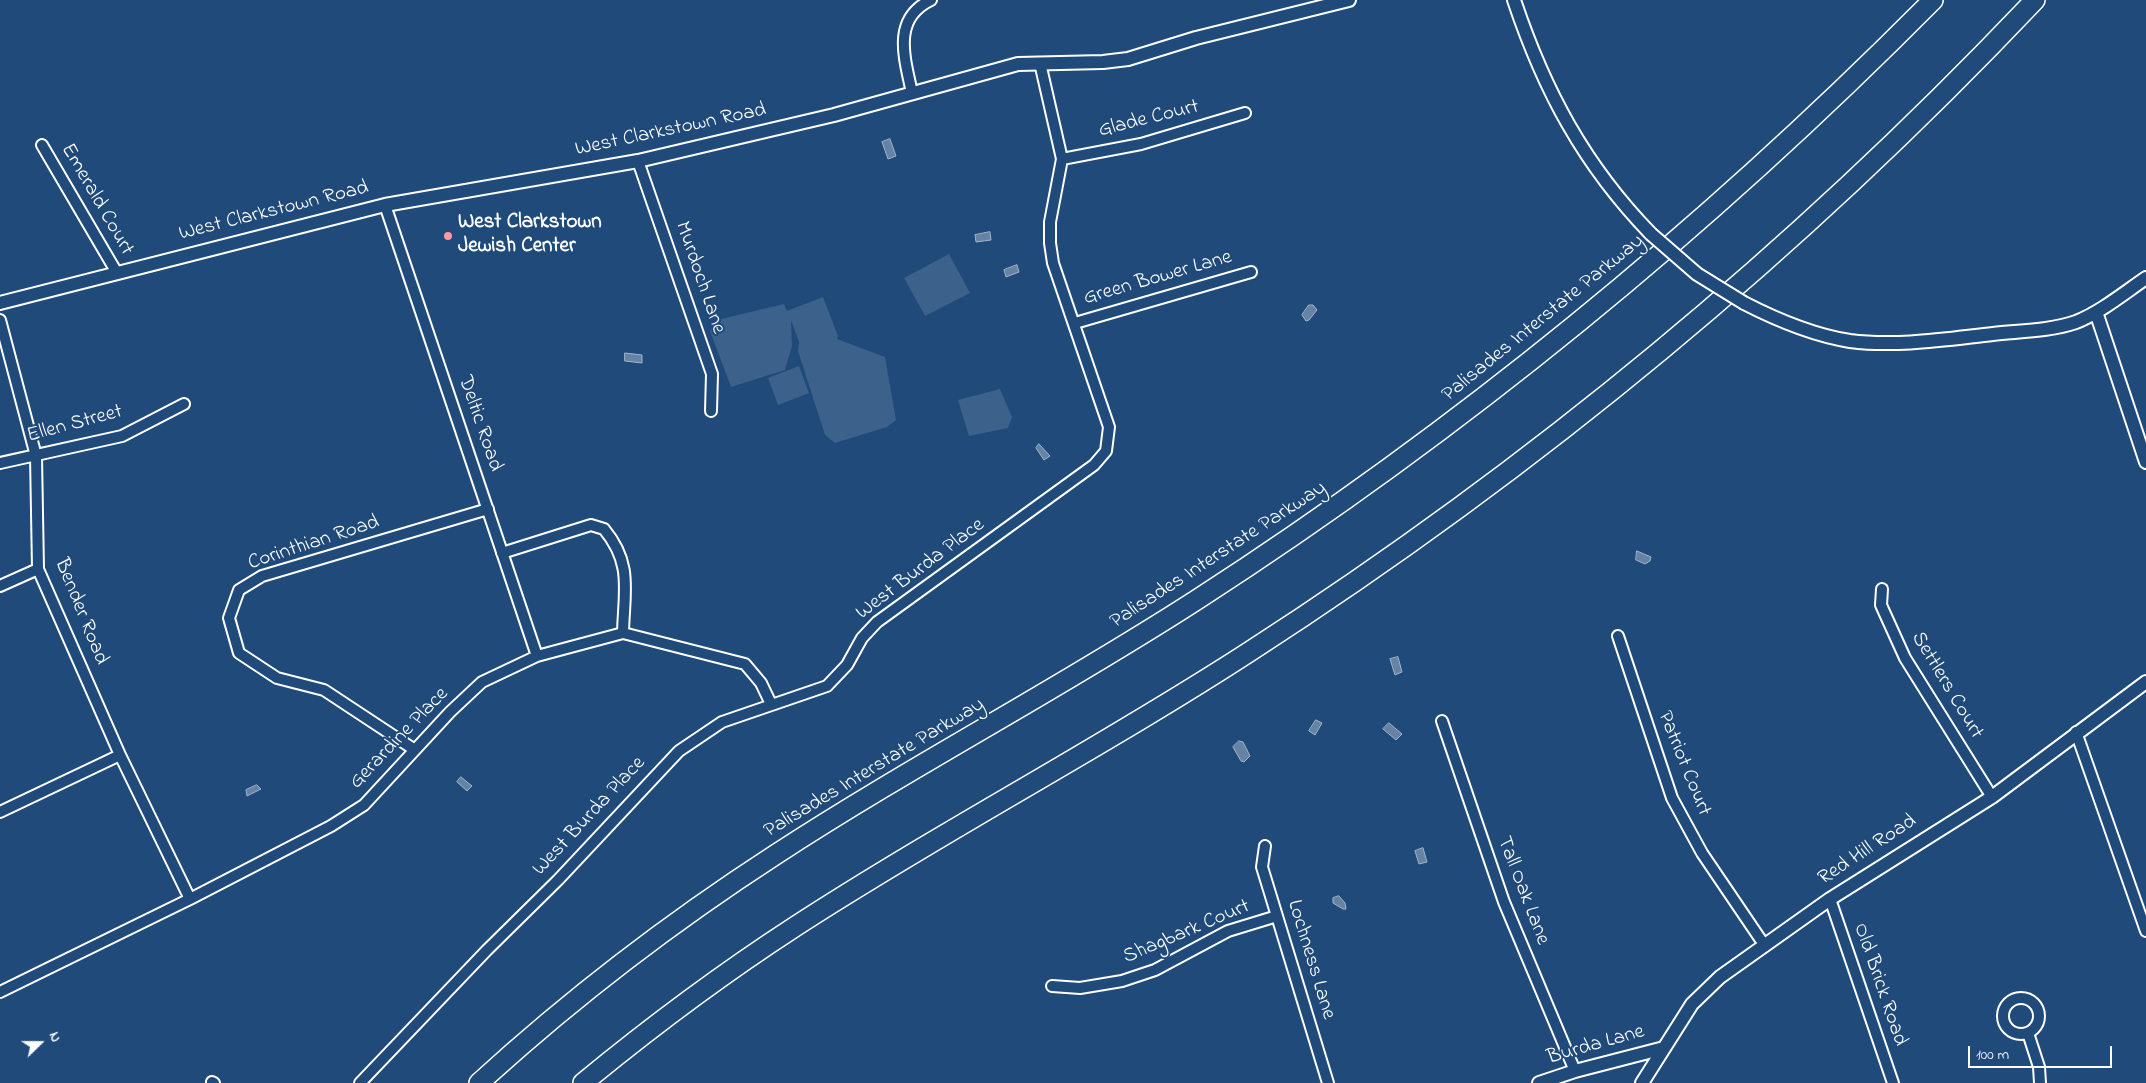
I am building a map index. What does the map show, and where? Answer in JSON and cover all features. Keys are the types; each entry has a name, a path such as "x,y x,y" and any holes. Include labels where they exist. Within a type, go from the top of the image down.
{"highway":[{"name":"Palisades Interstate Parkway","path":"478,1083 601,979 744,876 862,800 1169,618 1296,534 1434,436 1547,349 1682,236 1816,116 1933,0"},
{"path":"583,1083 675,1010 796,925 1217,673 1337,594 1475,495 1631,374 1766,260 1897,139 2035,0"}],"street":[{"path":"912,94 903,49 904,31 911,15 919,6 931,0"},
{"name":"West Clarkstown Road","path":"0,303 385,205 638,161 795,125 1018,64 1103,62 1128,59 1196,38 1349,0"},
{"path":"1514,0 1538,67 1566,123 1604,180 1651,234 1697,274 1744,303 1788,324 1826,336 1878,343 1966,337 2047,328 2076,322 2096,312 2146,278"},
{"name":"West Burda Place","path":"360,1083 487,950 558,880 679,751 722,722 826,686 847,665 862,638 877,622 1094,465 1106,451 1109,426 1053,263 1050,243 1050,222 1062,159 1040,63"},
{"name":"Glade Court","path":"1062,159 1141,144 1245,114"},
{"name":"Emerald Court","path":"42,145 117,273"},
{"name":"Murdoch Lane","path":"638,161 712,374 711,410"},
{"name":"Deltic Road","path":"385,205 537,656"},
{"name":"Green Bower Lane","path":"1075,323 1251,272"},
{"path":"2096,312 2143,443 2146,462"},
{"name":"Bender Road","path":"0,320 36,456 38,570 120,755 190,899"},
{"name":"Ellen Street","path":"0,463 122,436 184,404"},
{"name":"Corinthian Road","path":"415,750 324,690 277,678 239,653 229,618 239,590 262,576 488,509"},
{"path":"502,553 591,525 604,529 622,559 626,576 623,633"},
{"path":"0,586 38,570"},
{"name":"Settlers Court","path":"1882,589 1881,605 1905,658 1992,797"},
{"name":"Gerardine Place","path":"0,992 190,899 364,805 450,712 482,682 537,656 623,633 745,664 761,683 771,704"},
{"name":"Patriot Court","path":"1618,636 1672,798 1702,853 1765,946"},
{"name":"Red Hill Road","path":"1642,1083 1692,1004 1720,977 1830,899 1992,797 2076,732 2146,682"},
{"name":"Tall Oak Lane","path":"1442,721 1504,902 1575,1071"},
{"path":"2076,732 2146,931"},
{"path":"0,812 120,755"},
{"name":"Lochness Lane","path":"1265,846 1262,867 1328,1083"},
{"name":"Old Brick Road","path":"1830,899 1893,1083"},
{"name":"Shagbark Court","path":"1052,986 1080,988 1122,981 1155,970 1228,931 1277,916"},
{"path":"2028,1033 2039,1067 2040,1083"},
{"name":"Burda Lane","path":"1539,1083 1575,1071 1664,1048"}],"shaded area":[{"path":"890,139 896,156 888,159 882,142"},
{"path":"990,232 991,240 976,242 975,235"},
{"path":"949,254 970,293 925,316 904,278"},
{"path":"1017,265 1019,272 1006,277 1004,270"},
{"path":"823,297 838,336 837,339 885,357 896,420 887,427 835,443 825,435 798,351 799,342 791,320 792,346 785,370 731,387 710,331 717,320 784,304 787,311"},
{"path":"1309,305 1313,305 1317,310 1306,321 1302,315"},
{"path":"625,353 642,355 642,363 625,361"},
{"path":"799,366 809,393 778,405 768,378"},
{"path":"1000,389 1012,417 1008,428 969,436 958,400"},
{"path":"1039,444 1050,456 1044,460 1036,448"},
{"path":"1637,551 1651,557 1650,561 1645,564 1636,560"},
{"path":"1398,657 1402,672 1395,675 1390,659"},
{"path":"1316,720 1322,723 1315,735 1309,731"},
{"path":"1389,723 1402,734 1396,740 1383,729"},
{"path":"1239,741 1243,742 1250,756 1244,762 1241,761 1233,747"},
{"path":"461,777 472,786 467,791 457,782"},
{"path":"257,785 261,789 247,796 246,790"},
{"path":"1423,848 1427,862 1419,864 1415,851"},
{"path":"1339,896 1345,903 1346,909 1333,903 1333,898"}],"place":[{"name":"West Clarkstown Jewish Center","path":"448,236"}]}
